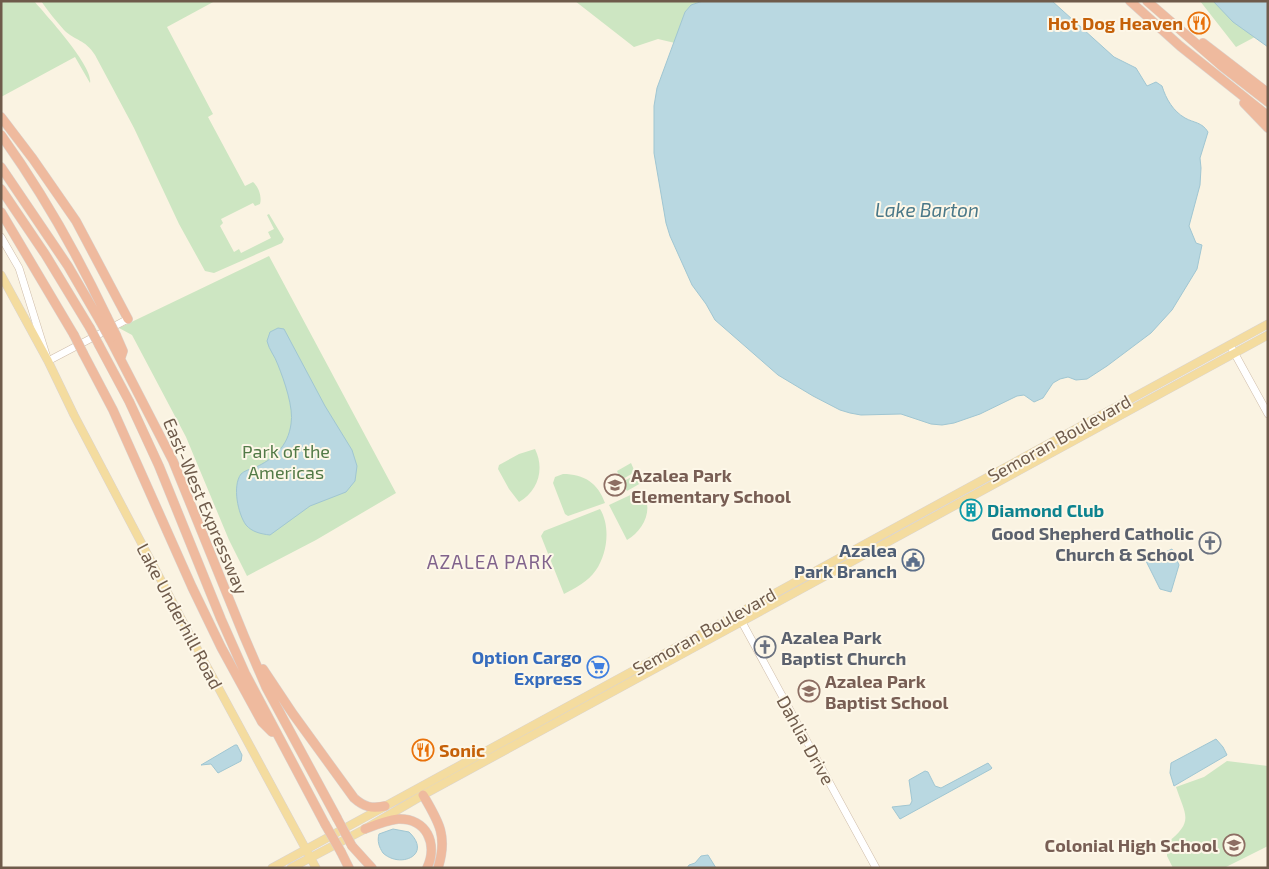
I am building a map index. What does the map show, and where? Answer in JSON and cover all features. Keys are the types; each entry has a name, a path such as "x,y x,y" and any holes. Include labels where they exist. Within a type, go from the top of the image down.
{"highway":[{"path":"1130,1 1180,46 1268,116"},
{"path":"1150,5 1189,31 1268,92"},
{"path":"1150,5 1223,67 1268,102"},
{"path":"1231,88 1268,128"},
{"path":"1,117 76,221 128,319"},
{"path":"1,136 42,196 79,261 104,319"},
{"path":"1,166 104,319"},
{"name":"East-West Expressway","path":"1,189 45,254 90,328 129,401 159,466 231,642 280,741 349,868"},
{"path":"1,212 74,335 113,410 221,647 262,722 280,741"},
{"name":"East-West Expressway","path":"104,319 113,337 124,350 120,357 173,461 233,610 274,702 364,868"},
{"path":"244,636 293,714 354,798 366,807 376,808 385,806"},
{"path":"421,792 438,823 443,838 443,852 438,868"},
{"path":"365,829 396,819 415,822 422,827 431,841 432,851 427,868"},
{"path":"352,846 372,868"}],"main road":[{"name":"Lake Underhill Road","path":"1,275 316,868"},
{"name":"Semoran Boulevard","path":"290,868 365,829 421,792 738,613 1268,324"},
{"name":"Semoran Boulevard","path":"272,868 305,848 385,806 421,792 742,621 1268,335"},
{"path":"1028,465 1030,456 1036,450"},
{"path":"1016,472 1022,466 1024,457"},
{"path":"886,543 890,533 900,524"},
{"path":"865,554 874,546 878,536"}],"street":[{"name":"Lake Underhill Road","path":"1,237 19,268 48,361"},
{"path":"48,361 128,319"},
{"path":"1230,344 1268,414"},
{"name":"Dahlia Drive","path":"738,613 876,868"}],"green space":[{"path":"1,1 34,1 85,65 90,83 75,57 1,97"},
{"path":"41,1 215,1 167,27 213,114 208,117 245,186 253,182 261,198 260,204 255,206 253,203 221,219 223,223 220,226 234,252 239,249 241,253 271,238 268,232 274,229 267,215 269,214 284,239 282,243 214,273 205,271 179,224 134,128 95,55 84,43 64,30"},
{"path":"575,1 703,1 691,5 685,12 675,43 658,39 634,47"},
{"path":"1200,1 1257,1 1268,30 1236,47"},
{"name":"Park of the Americas","path":"269,256 396,493 316,540 247,576 229,540 186,437 132,335 119,328"},
{"path":"535,449 539,464 538,479 531,492 519,502 498,469 499,465 519,454"},
{"path":"631,463 635,472 621,480 617,471"},
{"path":"571,474 589,481 598,490 605,503 568,516 565,514 553,483 555,477"},
{"path":"637,474 641,483 627,491 622,482"},
{"path":"641,490 647,504 646,518 643,525 627,540 609,505"},
{"path":"600,509 606,524 606,540 600,564 589,578 564,594 541,536 544,531"},
{"path":"1227,761 1268,766 1268,846 1224,868 1173,868 1167,856 1167,843 1176,836 1184,824 1185,818 1185,812 1176,787 1204,777"}],"water":[{"name":"Lake Barton","path":"703,1 1052,1 1114,57 1136,68 1147,86 1156,82 1162,86 1168,100 1177,112 1185,118 1200,124 1208,132 1200,158 1200,185 1189,226 1196,243 1202,245 1197,269 1172,310 1151,333 1087,379 1076,380 1068,377 1060,379 1053,383 1043,398 1034,402 1024,395 1017,396 980,414 942,425 931,424 901,414 861,415 850,413 813,396 778,375 715,320 692,285 666,223 654,153 654,106 657,88 685,12 691,5"},
{"path":"1213,1 1268,1 1268,47 1233,22"},
{"path":"278,328 284,329 325,406 352,450 357,466 355,481 346,492 310,506 270,535 257,532 246,525 237,500 237,485 241,474 268,460 279,451 289,432 292,417 288,394 277,362 267,341 270,332"},
{"path":"1172,549 1179,565 1171,592 1160,589 1146,561"},
{"path":"1216,739 1227,755 1174,786 1170,773 1171,763"},
{"path":"237,745 242,755 241,761 218,773 211,764 201,765"},
{"path":"988,763 991,769 900,819 892,807 910,805 912,801 909,780 925,771 928,772 935,786 941,788"},
{"path":"393,829 409,832 415,840 416,853 411,857 398,860 390,858 383,853 379,844 379,834"},
{"path":"708,855 716,868 687,868 701,856"}],"place":[{"name":"Hot Dog Heaven","path":"1199,23"},
{"name":"Azalea Park Elementary School","path":"615,485"},
{"name":"Diamond Club","path":"971,510"},
{"name":"Good Shepherd Catholic Church & School","path":"1210,543"},
{"name":"Azalea Park Branch","path":"913,560"},
{"name":"Azalea Park Baptist Church","path":"765,647"},
{"name":"Option Cargo Express","path":"598,667"},
{"name":"Azalea Park Baptist School","path":"809,691"},
{"name":"Sonic","path":"423,750"},
{"name":"Colonial High School","path":"1234,845"}],"district":[{"name":"AZALEA PARK","path":"490,561"}]}
